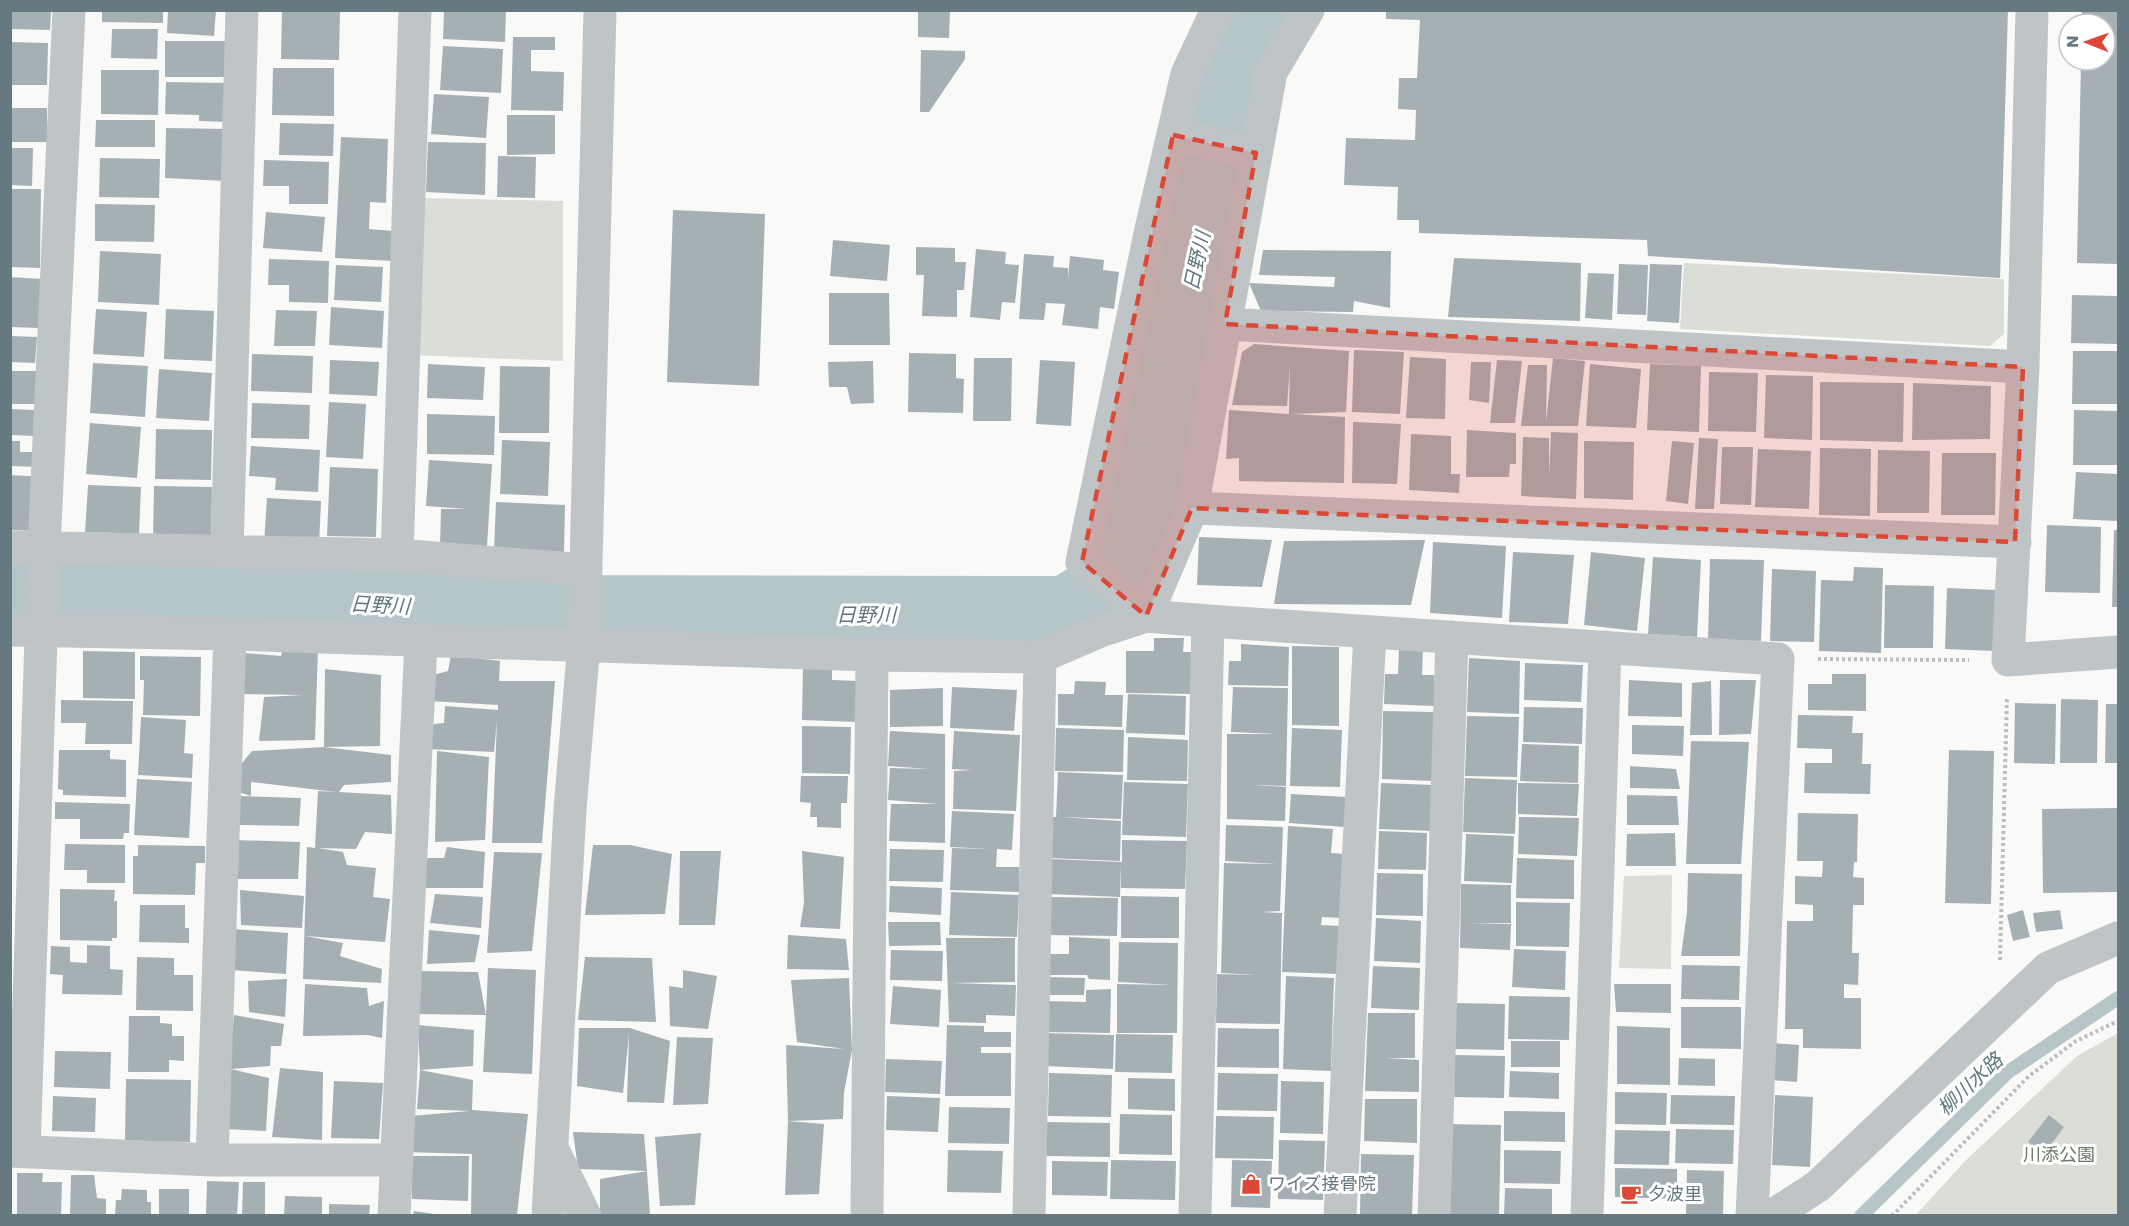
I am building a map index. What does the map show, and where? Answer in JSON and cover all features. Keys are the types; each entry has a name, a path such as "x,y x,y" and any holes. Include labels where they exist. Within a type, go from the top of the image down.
{"street":[{"path":"69,10 44,548 26,631 17,1151 212,1160 397,1160"},
{"path":"227,552 242,10"},
{"path":"397,555 415,10"},
{"path":"548,1215 570,808 584,639 600,10"},
{"path":"1146,616 1082,562 1187,74 1217,10"},
{"path":"1146,616 1192,508 1271,72 1308,10"},
{"path":"2032,10 2023,367 2008,660 2118,652"},
{"path":"1173,135 1256,153"},
{"path":"1225,324 2023,367"},
{"path":"1192,508 2015,542"},
{"path":"10,547 397,555 586,577"},
{"path":"26,631 230,634 421,641 584,639 872,655 1040,657 1100,631 1146,616 1778,659 1752,1215"},
{"path":"1195,1215 1208,621"},
{"path":"1340,1215 1370,632"},
{"path":"212,1160 230,634"},
{"path":"1434,1215 1452,637"},
{"path":"394,1215 421,641"},
{"path":"1587,1215 1605,647"},
{"path":"867,1215 872,655"},
{"path":"1029,1215 1040,657"},
{"path":"1772,1215 1818,1186 2048,968 2118,938"},
{"path":"552,1148 585,1215"}],"path":[{"path":"1778,659 2008,660 1998,1016"},
{"path":"1892,1215 2029,1076 2076,1041 2118,1021"}],"highlighted area":[{"path":"1173,135 1256,153 1225,324 2023,367 2015,542 1192,508 1146,616 1082,562"}],"green space":[{"path":"420,198 563,201 563,361 412,355"},
{"path":"1684,263 2004,279 2004,334 1990,346 1680,329"},
{"path":"1672,875 1671,969 1619,968 1624,876"},
{"name":"川添公園","path":"2118,1033 2118,1215 1915,1216 1965,1161 2077,1056"}],"building":[{"path":"10,10 51,10 50,30 10,29"},
{"path":"102,10 163,10 163,23 102,22"},
{"path":"168,10 216,10 214,36 167,33"},
{"path":"282,10 340,10 339,60 281,59"},
{"path":"444,10 506,10 505,42 443,39"},
{"path":"918,10 950,10 949,38 918,37"},
{"path":"1386,10 2008,10 2000,278 1648,256 1647,240 1419,233 1419,220 1397,220 1398,187 1344,185 1346,138 1415,140 1416,110 1398,109 1399,78 1417,78 1420,20 1386,19"},
{"path":"2082,10 2118,10 2118,264 2077,263 2081,72 2117,72 2117,12 2082,12"},
{"path":"112,29 158,29 157,59 111,58"},
{"path":"513,37 555,37 555,50 531,50 531,71 564,72 563,111 511,110"},
{"path":"165,41 230,41 230,77 165,77"},
{"path":"10,42 48,43 47,85 10,85"},
{"path":"443,46 503,49 501,93 440,90"},
{"path":"921,50 965,51 965,59 929,112 920,112"},
{"path":"273,68 334,68 334,116 272,115"},
{"path":"101,70 159,70 158,115 101,114"},
{"path":"166,82 229,83 228,122 199,121 199,115 165,114"},
{"path":"434,94 489,97 486,138 431,134"},
{"path":"10,108 47,108 47,142 10,142"},
{"path":"507,115 555,115 555,154 507,155"},
{"path":"96,120 155,120 155,147 95,147"},
{"path":"280,123 334,124 333,156 279,155"},
{"path":"166,128 227,129 226,181 165,178"},
{"path":"341,137 388,139 386,203 370,202 369,229 394,231 393,261 335,258"},
{"path":"428,142 486,143 485,195 426,192"},
{"path":"10,148 33,148 32,186 10,185"},
{"path":"498,156 536,157 535,198 497,197"},
{"path":"100,158 160,159 159,198 99,197"},
{"path":"264,160 329,162 328,204 289,204 289,186 263,186"},
{"path":"10,189 41,189 40,268 10,267"},
{"path":"95,204 155,205 154,242 95,241"},
{"path":"673,210 765,214 759,386 667,382"},
{"path":"266,212 325,217 322,252 263,248"},
{"path":"833,240 890,245 887,281 830,276"},
{"path":"916,247 955,248 955,262 966,262 964,290 957,290 957,317 922,316 924,275 916,275"},
{"path":"976,249 1006,252 1005,264 1019,265 1015,303 1002,302 1000,320 970,317"},
{"path":"1263,250 1391,251 1390,308 1354,301 1353,312 1261,311 1249,283 1334,287 1335,277 1259,275"},
{"path":"100,251 161,254 159,305 98,302"},
{"path":"1024,254 1054,256 1053,267 1068,268 1068,279 1070,256 1104,260 1103,270 1119,272 1114,309 1100,307 1098,329 1062,325 1065,304 1046,303 1044,320 1019,319"},
{"path":"1454,258 1581,263 1580,321 1448,317"},
{"path":"269,259 329,261 328,303 289,302 289,285 268,285"},
{"path":"1619,264 1648,265 1646,315 1617,314"},
{"path":"1650,264 1682,265 1679,323 1647,321"},
{"path":"336,265 383,267 381,302 334,300"},
{"path":"1588,273 1614,274 1612,320 1585,318"},
{"path":"10,277 42,279 39,328 10,327"},
{"path":"829,293 889,293 890,345 829,345"},
{"path":"2072,295 2118,296 2118,344 2071,343"},
{"path":"331,307 384,311 382,348 329,345"},
{"path":"96,309 147,312 144,357 93,354"},
{"path":"166,309 214,311 212,361 164,359"},
{"path":"276,310 317,311 315,346 274,346"},
{"path":"10,336 37,337 35,363 10,362"},
{"path":"1254,344 1349,351 1346,412 1292,414 1345,417 1344,483 1239,481 1239,458 1226,459 1229,410 1289,414 1290,365 1287,406 1232,405 1242,352"},
{"path":"1354,350 1404,352 1400,414 1352,412"},
{"path":"2073,351 2118,351 2118,404 2072,404"},
{"path":"909,353 956,354 956,378 964,379 963,413 908,412"},
{"path":"252,354 313,356 312,393 251,391"},
{"path":"1410,357 1446,359 1445,419 1406,418"},
{"path":"974,358 1012,358 1011,421 973,421"},
{"path":"1553,358 1585,361 1578,426 1521,426 1528,365 1547,365 1546,422"},
{"path":"330,360 379,362 377,396 329,394"},
{"path":"1040,360 1075,362 1071,426 1036,424"},
{"path":"1497,360 1522,361 1515,423 1490,423"},
{"path":"873,361 874,403 851,404 847,387 829,387 828,362"},
{"path":"1471,362 1491,362 1489,403 1469,400"},
{"path":"93,363 148,366 145,417 90,413"},
{"path":"428,364 485,367 483,400 427,398"},
{"path":"1590,364 1641,369 1636,428 1586,426"},
{"path":"1650,364 1701,366 1699,432 1647,430"},
{"path":"500,366 550,367 549,433 499,433"},
{"path":"159,369 212,373 209,421 156,418"},
{"path":"10,371 41,371 39,404 10,404"},
{"path":"1709,372 1758,373 1756,432 1708,431"},
{"path":"1766,375 1813,376 1812,440 1764,438"},
{"path":"1820,382 1904,383 1903,442 1820,440"},
{"path":"1913,383 1991,386 1990,439 1912,440"},
{"path":"329,402 366,404 363,459 326,457"},
{"path":"252,403 310,405 309,439 251,438"},
{"path":"10,409 36,410 35,436 10,435"},
{"path":"2074,410 2118,411 2118,465 2073,465"},
{"path":"427,414 495,416 494,455 427,454"},
{"path":"1353,422 1401,424 1397,484 1352,483"},
{"path":"90,423 141,427 137,478 86,474"},
{"path":"156,429 212,430 211,480 155,479"},
{"path":"1467,430 1516,433 1516,464 1510,464 1509,477 1466,477"},
{"path":"1551,432 1578,433 1576,499 1521,496 1523,437 1549,438 1549,477"},
{"path":"1411,434 1451,436 1451,474 1460,474 1459,493 1409,490"},
{"path":"1699,438 1718,439 1714,509 1695,509"},
{"path":"502,440 550,442 548,496 500,494"},
{"path":"10,441 20,441 20,452 41,452 40,467 10,466"},
{"path":"1584,441 1634,442 1633,500 1584,498"},
{"path":"1672,441 1694,443 1688,504 1666,501"},
{"path":"251,446 320,450 318,492 275,490 276,478 249,476"},
{"path":"1722,447 1753,447 1751,505 1720,504"},
{"path":"1820,448 1871,449 1870,516 1819,515"},
{"path":"1758,449 1811,451 1809,509 1755,507"},
{"path":"1878,450 1930,451 1929,513 1877,513"},
{"path":"1942,453 1996,453 1995,515 1941,515"},
{"path":"429,460 492,464 487,547 440,546 441,509 466,509 426,506"},
{"path":"330,467 378,469 376,537 327,536"},
{"path":"2076,472 2118,474 2118,521 2073,519"},
{"path":"10,475 42,477 38,531 10,530"},
{"path":"88,485 141,487 139,534 85,532"},
{"path":"154,486 212,487 211,543 153,542"},
{"path":"267,498 321,501 319,546 264,544"},
{"path":"496,502 565,505 564,553 494,551"},
{"path":"2047,525 2101,527 2100,593 2045,592"},
{"path":"2114,530 2118,530 2118,607 2112,607"},
{"path":"1199,537 1272,540 1262,587 1197,585"},
{"path":"1425,540 1411,605 1274,604 1284,541"},
{"path":"1433,542 1506,546 1502,618 1430,613"},
{"path":"1513,552 1574,555 1568,624 1509,622"},
{"path":"1591,552 1645,558 1637,631 1584,625"},
{"path":"1653,557 1701,560 1697,637 1648,634"},
{"path":"1710,559 1764,560 1761,641 1708,640"},
{"path":"1854,567 1883,568 1881,653 1819,651 1821,580 1853,581"},
{"path":"1772,569 1816,571 1814,642 1770,641"},
{"path":"1885,585 1934,586 1933,648 1884,648"},
{"path":"1947,588 1997,590 1995,651 1945,649"},
{"path":"1154,638 1184,638 1183,652 1191,652 1191,694 1126,693 1126,651 1154,651"},
{"path":"284,644 318,648 315,740 259,741 264,697 304,695 241,694 243,653 281,656"},
{"path":"1241,644 1289,647 1288,686 1228,685 1229,661 1241,661"},
{"path":"1292,646 1339,647 1339,726 1292,725"},
{"path":"1399,648 1423,649 1422,675 1434,675 1434,706 1384,704 1385,674 1398,674"},
{"path":"83,651 135,652 135,699 83,698"},
{"path":"451,655 500,661 499,681 555,681 542,843 492,843 497,720 494,752 427,749 426,725 444,723 445,706 498,710 498,705 429,701 429,676 448,671"},
{"path":"140,656 201,657 200,716 143,715 144,680 140,680"},
{"path":"1469,658 1520,661 1519,714 1467,712"},
{"path":"1525,663 1583,665 1581,702 1524,700"},
{"path":"803,666 832,666 832,680 858,681 857,722 802,720"},
{"path":"325,669 381,675 380,746 324,747"},
{"path":"1832,674 1866,674 1866,711 1808,710 1808,684 1832,684"},
{"path":"1629,680 1682,683 1682,717 1628,716"},
{"path":"1720,680 1756,680 1751,734 1719,735"},
{"path":"1075,681 1106,682 1105,695 1123,695 1122,727 1058,725 1058,694 1074,694"},
{"path":"1711,681 1712,735 1690,735 1692,683"},
{"path":"952,687 1017,690 1014,731 950,728"},
{"path":"1233,687 1288,688 1286,786 1251,785 1286,787 1285,821 1227,819 1227,734 1278,734 1231,732"},
{"path":"943,688 943,726 890,727 890,690"},
{"path":"1128,694 1186,696 1185,735 1126,733"},
{"path":"2061,699 2098,700 2097,763 2060,763"},
{"path":"61,700 133,701 132,744 85,744 86,723 61,723"},
{"path":"2015,703 2056,704 2055,764 2014,763"},
{"path":"2106,704 2118,704 2118,763 2105,763"},
{"path":"1524,707 1583,708 1582,744 1523,742"},
{"path":"1383,711 1434,712 1433,781 1382,779"},
{"path":"1798,715 1853,716 1852,733 1863,733 1862,764 1871,764 1870,794 1804,793 1805,763 1832,763 1832,749 1797,748"},
{"path":"1467,716 1519,717 1517,777 1465,776"},
{"path":"141,717 186,720 184,753 193,754 192,778 138,775"},
{"path":"1632,725 1684,726 1683,756 1632,754"},
{"path":"802,726 851,727 850,774 802,773"},
{"path":"1056,728 1124,730 1123,772 1055,771"},
{"path":"1292,728 1342,730 1340,787 1290,786"},
{"path":"890,731 945,734 945,843 889,841 891,804 937,804 888,800 890,768 929,769 888,766"},
{"path":"954,731 1020,735 1016,811 953,809 954,771 972,770 952,769"},
{"path":"1128,737 1188,740 1187,781 1127,780"},
{"path":"1691,741 1749,742 1741,864 1686,864"},
{"path":"1522,744 1579,746 1578,783 1520,781"},
{"path":"324,747 391,755 391,782 344,785 339,792 391,795 392,834 365,832 356,849 318,848 343,852 347,865 376,868 373,897 390,899 385,942 305,936 343,943 340,956 382,969 381,983 303,979 307,847 315,848 318,791 336,792 251,782 251,796 235,791 237,769 252,751"},
{"path":"59,750 110,750 110,759 126,760 126,797 63,795 63,790 58,789"},
{"path":"1949,750 1994,751 1991,904 1945,903"},
{"path":"437,751 489,757 485,840 435,842"},
{"path":"1630,766 1676,769 1680,789 1630,788"},
{"path":"1058,772 1123,775 1121,819 1060,817 1121,821 1120,861 1050,858 1052,817 1056,817"},
{"path":"801,776 848,776 847,803 841,803 841,828 817,827 817,817 810,817 811,803 800,802"},
{"path":"1465,778 1517,780 1515,834 1463,832"},
{"path":"137,779 192,782 189,838 134,835"},
{"path":"1124,782 1188,784 1186,837 1122,835"},
{"path":"1381,783 1434,785 1433,831 1379,829"},
{"path":"1518,783 1579,784 1577,816 1518,814"},
{"path":"1291,794 1347,797 1345,827 1289,823"},
{"path":"1627,795 1677,796 1679,825 1627,825"},
{"path":"240,796 301,798 299,826 238,825"},
{"path":"55,802 130,804 129,833 124,833 123,839 80,839 80,819 55,819"},
{"path":"2118,808 2118,892 2043,893 2042,809"},
{"path":"952,811 1014,814 1012,850 997,849 996,867 1019,867 1019,892 950,890 952,848 991,849 950,847"},
{"path":"1798,813 1858,814 1857,862 1854,862 1853,877 1864,878 1864,905 1853,905 1852,953 1859,953 1858,985 1844,984 1844,998 1861,998 1861,1049 1803,1048 1803,1029 1785,1029 1787,921 1813,921 1813,905 1795,904 1795,876 1822,877 1823,861 1797,861"},
{"path":"1519,817 1579,818 1577,856 1518,854"},
{"path":"1226,825 1283,827 1280,911 1260,912 1282,913 1280,1024 1216,1023 1217,974 1256,975 1221,973 1224,863 1278,864 1225,861"},
{"path":"1288,826 1333,829 1331,853 1344,854 1340,918 1322,917 1321,925 1339,926 1338,974 1282,972"},
{"path":"1379,831 1427,833 1426,870 1378,869"},
{"path":"1675,833 1676,866 1626,866 1627,834"},
{"path":"1466,834 1514,836 1512,883 1464,881"},
{"path":"235,840 300,842 298,879 233,879"},
{"path":"1122,840 1187,841 1185,889 1121,888 1121,864 1120,897 1049,894 1051,859 1122,862"},
{"path":"65,844 125,845 125,883 87,883 87,870 64,870"},
{"path":"138,845 205,846 205,863 196,863 195,895 133,894 133,856 138,856"},
{"path":"593,845 630,845 672,854 665,914 585,915"},
{"path":"447,847 485,852 483,888 423,888 415,874 428,858 444,858"},
{"path":"890,849 944,850 943,882 889,881"},
{"path":"680,851 721,851 715,925 679,925"},
{"path":"802,851 844,857 840,929 800,927 804,903"},
{"path":"494,852 542,853 532,951 487,953"},
{"path":"1517,858 1574,860 1574,899 1516,898"},
{"path":"1377,873 1423,874 1423,916 1376,915"},
{"path":"1688,873 1742,874 1740,956 1681,956 1687,912"},
{"path":"1461,884 1511,885 1511,923 1468,923 1511,924 1510,950 1460,948"},
{"path":"890,886 942,888 941,915 889,912"},
{"path":"60,889 115,890 117,938 112,938 112,941 60,940"},
{"path":"240,890 304,896 302,928 241,925"},
{"path":"951,892 1019,895 1017,937 949,935"},
{"path":"435,894 483,897 481,928 430,923"},
{"path":"1121,896 1179,897 1179,938 1121,938"},
{"path":"1049,897 1118,898 1117,936 1048,935"},
{"path":"1516,902 1570,903 1569,947 1516,946"},
{"path":"140,905 185,905 185,928 189,928 189,943 139,942"},
{"path":"2023,910 2030,937 2013,941 2007,915"},
{"path":"2060,910 2063,929 2036,932 2033,913"},
{"path":"1376,918 1421,921 1420,963 1374,961"},
{"path":"888,922 940,922 941,945 889,946"},
{"path":"234,929 288,933 286,974 232,970"},
{"path":"429,930 480,935 475,962 427,964"},
{"path":"788,935 846,939 849,970 787,969"},
{"path":"1069,937 1110,939 1110,980 1089,979 1087,975 1048,975 1049,954 1069,954"},
{"path":"946,938 1015,938 1015,982 952,983 1016,985 1015,1016 986,1015 986,1023 949,1022"},
{"path":"1119,942 1178,943 1177,1033 1117,1033 1117,984 1173,985 1118,982"},
{"path":"87,945 110,946 110,969 123,970 122,995 62,994 63,975 50,974 51,946 70,947 70,962 87,963"},
{"path":"1514,949 1566,951 1565,990 1512,987"},
{"path":"891,950 943,951 942,981 890,980"},
{"path":"137,957 174,958 174,975 193,975 193,1011 136,1010"},
{"path":"585,957 652,958 656,1022 578,1020"},
{"path":"1682,965 1740,966 1739,1000 1681,999"},
{"path":"1373,966 1420,968 1419,1010 1371,1008"},
{"path":"488,968 536,970 532,1074 483,1072"},
{"path":"683,970 717,976 708,1029 670,1026 669,986 683,988"},
{"path":"418,971 478,972 486,1015 415,1014"},
{"path":"1286,976 1334,978 1331,1071 1283,1069"},
{"path":"1049,977 1085,978 1084,995 1050,995"},
{"path":"849,978 852,1050 844,1092 843,1119 788,1121 786,1045 844,1049 797,1042 791,980"},
{"path":"287,979 285,1017 249,1012 248,981"},
{"path":"305,984 367,988 369,1006 384,1001 382,1038 368,1035 303,1036"},
{"path":"1614,984 1671,984 1671,1013 1616,1012"},
{"path":"893,986 941,990 939,1027 890,1024"},
{"path":"1111,989 1110,1033 1046,1032 1047,1001 1086,1002 1086,990"},
{"path":"1509,996 1570,997 1569,1040 1508,1039"},
{"path":"1454,1003 1505,1004 1504,1050 1454,1049"},
{"path":"1681,1007 1741,1007 1741,1049 1681,1048"},
{"path":"1368,1013 1415,1013 1415,1058 1386,1058 1419,1060 1419,1092 1365,1091"},
{"path":"234,1015 284,1024 281,1046 271,1046 270,1066 231,1069 269,1078 266,1131 223,1129"},
{"path":"129,1016 160,1016 160,1023 172,1024 172,1036 184,1036 184,1061 169,1060 169,1072 128,1072"},
{"path":"418,1025 474,1030 473,1066 420,1070"},
{"path":"947,1025 984,1026 984,1032 1011,1032 1011,1047 981,1047 981,1053 1011,1053 1011,1096 945,1096"},
{"path":"1617,1026 1670,1028 1670,1085 1617,1084"},
{"path":"579,1028 630,1028 670,1041 664,1103 627,1102 629,1034 623,1093 577,1086"},
{"path":"1218,1028 1279,1029 1279,1068 1217,1067"},
{"path":"1046,1033 1114,1035 1113,1069 1045,1066"},
{"path":"1116,1034 1173,1035 1172,1073 1115,1072"},
{"path":"677,1037 713,1038 708,1104 673,1105"},
{"path":"1511,1041 1560,1041 1560,1067 1511,1067"},
{"path":"1773,1043 1799,1045 1797,1082 1771,1080"},
{"path":"55,1051 111,1052 110,1089 54,1087"},
{"path":"1455,1055 1505,1056 1504,1098 1454,1097"},
{"path":"1679,1058 1715,1059 1715,1086 1678,1085"},
{"path":"886,1059 942,1061 940,1094 885,1092"},
{"path":"280,1068 323,1072 322,1140 272,1137"},
{"path":"420,1070 473,1080 472,1110 528,1114 517,1215 471,1215 472,1154 407,1152 410,1116 470,1111 417,1109"},
{"path":"1510,1071 1559,1073 1559,1099 1509,1097"},
{"path":"1049,1073 1112,1075 1111,1117 1048,1116"},
{"path":"1218,1073 1278,1074 1277,1111 1217,1110"},
{"path":"1128,1078 1175,1079 1175,1111 1128,1109"},
{"path":"126,1079 191,1080 190,1142 125,1141"},
{"path":"334,1081 383,1083 379,1139 331,1138"},
{"path":"1281,1081 1324,1082 1323,1134 1280,1133"},
{"path":"1615,1092 1667,1093 1666,1125 1615,1124"},
{"path":"1671,1095 1735,1096 1734,1125 1670,1124"},
{"path":"1775,1095 1813,1097 1810,1167 1772,1165"},
{"path":"53,1096 96,1098 95,1132 52,1131"},
{"path":"887,1096 940,1098 938,1132 886,1130"},
{"path":"1365,1099 1417,1099 1417,1143 1364,1141"},
{"path":"949,1107 1010,1108 1009,1144 948,1143"},
{"path":"1504,1111 1565,1112 1565,1142 1504,1141"},
{"path":"1120,1114 1172,1115 1172,1155 1119,1154"},
{"path":"2049,1115 2064,1127 2044,1154 2028,1142"},
{"path":"1216,1116 1274,1117 1273,1159 1215,1158"},
{"path":"788,1121 824,1124 819,1194 785,1195"},
{"path":"1047,1122 1110,1123 1110,1157 1046,1156"},
{"path":"1447,1124 1501,1125 1499,1215 1446,1215"},
{"path":"1676,1129 1734,1130 1733,1164 1675,1163"},
{"path":"1615,1130 1670,1131 1669,1165 1614,1164"},
{"path":"573,1132 644,1134 647,1171 578,1169"},
{"path":"701,1133 695,1205 660,1206 655,1137"},
{"path":"1279,1140 1325,1141 1323,1200 1278,1199"},
{"path":"948,1150 1003,1151 1001,1193 947,1192"},
{"path":"1504,1150 1561,1151 1560,1184 1504,1183"},
{"path":"1361,1154 1414,1155 1412,1215 1360,1215"},
{"path":"411,1156 469,1156 468,1201 412,1199"},
{"path":"1111,1160 1176,1161 1175,1200 1110,1199"},
{"path":"1232,1160 1272,1161 1270,1208 1231,1207"},
{"path":"1052,1161 1108,1162 1107,1196 1052,1195"},
{"path":"1615,1168 1677,1169 1677,1199 1615,1197"},
{"path":"1687,1170 1724,1171 1723,1215 1686,1215"},
{"path":"647,1171 650,1215 600,1215 600,1179"},
{"path":"17,1173 43,1173 42,1182 62,1182 61,1215 17,1215"},
{"path":"71,1175 94,1175 97,1198 106,1199 106,1215 70,1215"},
{"path":"207,1181 239,1182 237,1215 206,1215"},
{"path":"243,1182 265,1182 265,1215 242,1215"},
{"path":"1505,1188 1552,1189 1552,1215 1504,1215"},
{"path":"122,1189 147,1190 147,1202 151,1202 151,1215 115,1215 116,1200 121,1200"},
{"path":"159,1189 189,1189 189,1215 159,1215"},
{"path":"285,1196 322,1197 322,1215 284,1215"},
{"path":"329,1204 370,1205 369,1215 329,1215"},
{"path":"414,1211 434,1214 434,1215 413,1215"}],"waterway":[{"name":"日野川","path":"10,585 555,614 1067,615 1116,585 1138,537 1214,183 1242,74 1271,10"},
{"name":"柳川水路","path":"1861,1216 2008,1072 2118,998"}],"place":[{"name":"ワイズ接骨院","path":"1251,1184"},
{"name":"夕波里","path":"1631,1194"}]}
